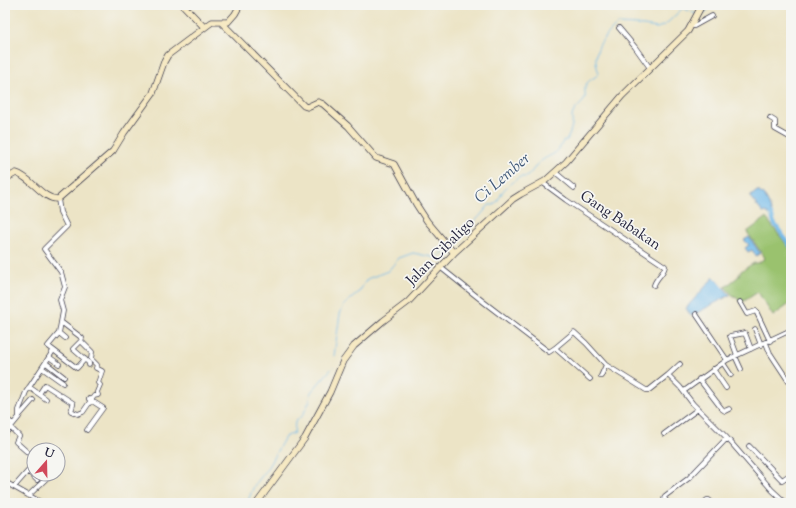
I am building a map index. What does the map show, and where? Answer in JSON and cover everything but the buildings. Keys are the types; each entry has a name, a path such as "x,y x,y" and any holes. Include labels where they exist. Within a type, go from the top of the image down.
{"main road":[{"path":"182,5 204,27"},
{"path":"5,179 16,173 20,174 31,181 47,196 58,199 113,151 124,133 153,94 164,62 168,55 212,22 228,22 240,5"},
{"name":"Jalan Cibaligo","path":"257,503 305,438 330,392 343,361 354,346 382,321 408,302 454,253 513,199 543,183 555,172 622,96 688,31 702,5"},
{"path":"222,23 304,106 307,107 318,102 323,104 348,126 376,158 392,162 427,221 454,253"}],"street":[{"path":"692,26 712,16"},
{"path":"618,28 635,47 650,68"},
{"path":"770,118 774,121 775,129 790,137"},
{"path":"555,172 574,188"},
{"name":"Gang Babakan","path":"543,183 665,266 654,285"},
{"path":"58,199 60,212 66,226 44,249 63,277 65,287 61,304 63,311 59,333 48,346 77,368 86,359"},
{"path":"440,267 549,352 574,332 606,365 646,390 649,390 680,364"},
{"path":"740,302 747,314 756,311 770,353 789,379 791,385"},
{"path":"696,314 725,361 731,375"},
{"path":"39,394 45,384 73,403 71,411 78,414 83,412 90,399 98,394 97,392 100,385 98,383 102,372 96,368 97,365 90,359 92,352 81,341 82,338 61,322"},
{"path":"755,329 766,343"},
{"path":"684,391 725,361 791,330"},
{"path":"59,333 65,338"},
{"path":"742,369 730,336 745,333 751,349"},
{"path":"81,341 74,349 86,359 89,365"},
{"path":"555,348 590,379"},
{"path":"19,417 18,410 29,387 53,351"},
{"path":"49,357 59,364"},
{"path":"46,363 64,377"},
{"path":"601,376 606,365"},
{"path":"42,368 63,383"},
{"path":"713,369 726,388"},
{"path":"668,375 684,391 698,409 727,438 772,490 786,503"},
{"path":"699,379 722,409 725,411 729,409"},
{"path":"29,387 46,399"},
{"path":"87,430 103,408 90,399"},
{"path":"5,434 33,400"},
{"path":"664,434 698,409"},
{"path":"5,418 20,436 16,442 26,451"},
{"path":"668,503 664,498 665,496 689,478 727,438"},
{"path":"749,446 782,480 791,474"},
{"path":"14,487 26,472"},
{"path":"787,478 791,482"},
{"path":"5,482 42,503"},
{"path":"29,495 43,482"},
{"path":"704,503 708,500 712,503"}],"green space":[{"path":"766,218 791,250 791,303 773,316 758,292 741,303 725,287 738,277 741,271 765,258 747,232"}],"water":[{"path":"757,191 765,197 772,214 770,215 766,212 763,213 750,197"},
{"path":"749,237 760,253 756,256 752,250 748,252 745,248 749,245 744,240"},
{"path":"714,277 730,295 691,316 686,308"}],"waterway":[{"name":"Ci Lember","path":"701,13 705,12 714,5"},
{"name":"Ci Lember","path":"450,245 480,216 489,205 494,205 496,203 507,186 518,178 526,177 545,158 554,154 559,149 563,141 567,140 571,131 573,113 585,98 586,85 599,73 596,58 599,46 612,29 618,24 657,28 665,25 683,8 696,14"},
{"path":"771,214 774,223 791,247"},
{"name":"Ci Lember","path":"334,356 340,314 344,305 359,292 367,279 388,271 399,258 413,253 437,258 447,249"},
{"name":"Ci Lember","path":"247,503 254,486 265,472 285,437 294,433 295,422 303,415 310,400 311,392 333,367"}]}
